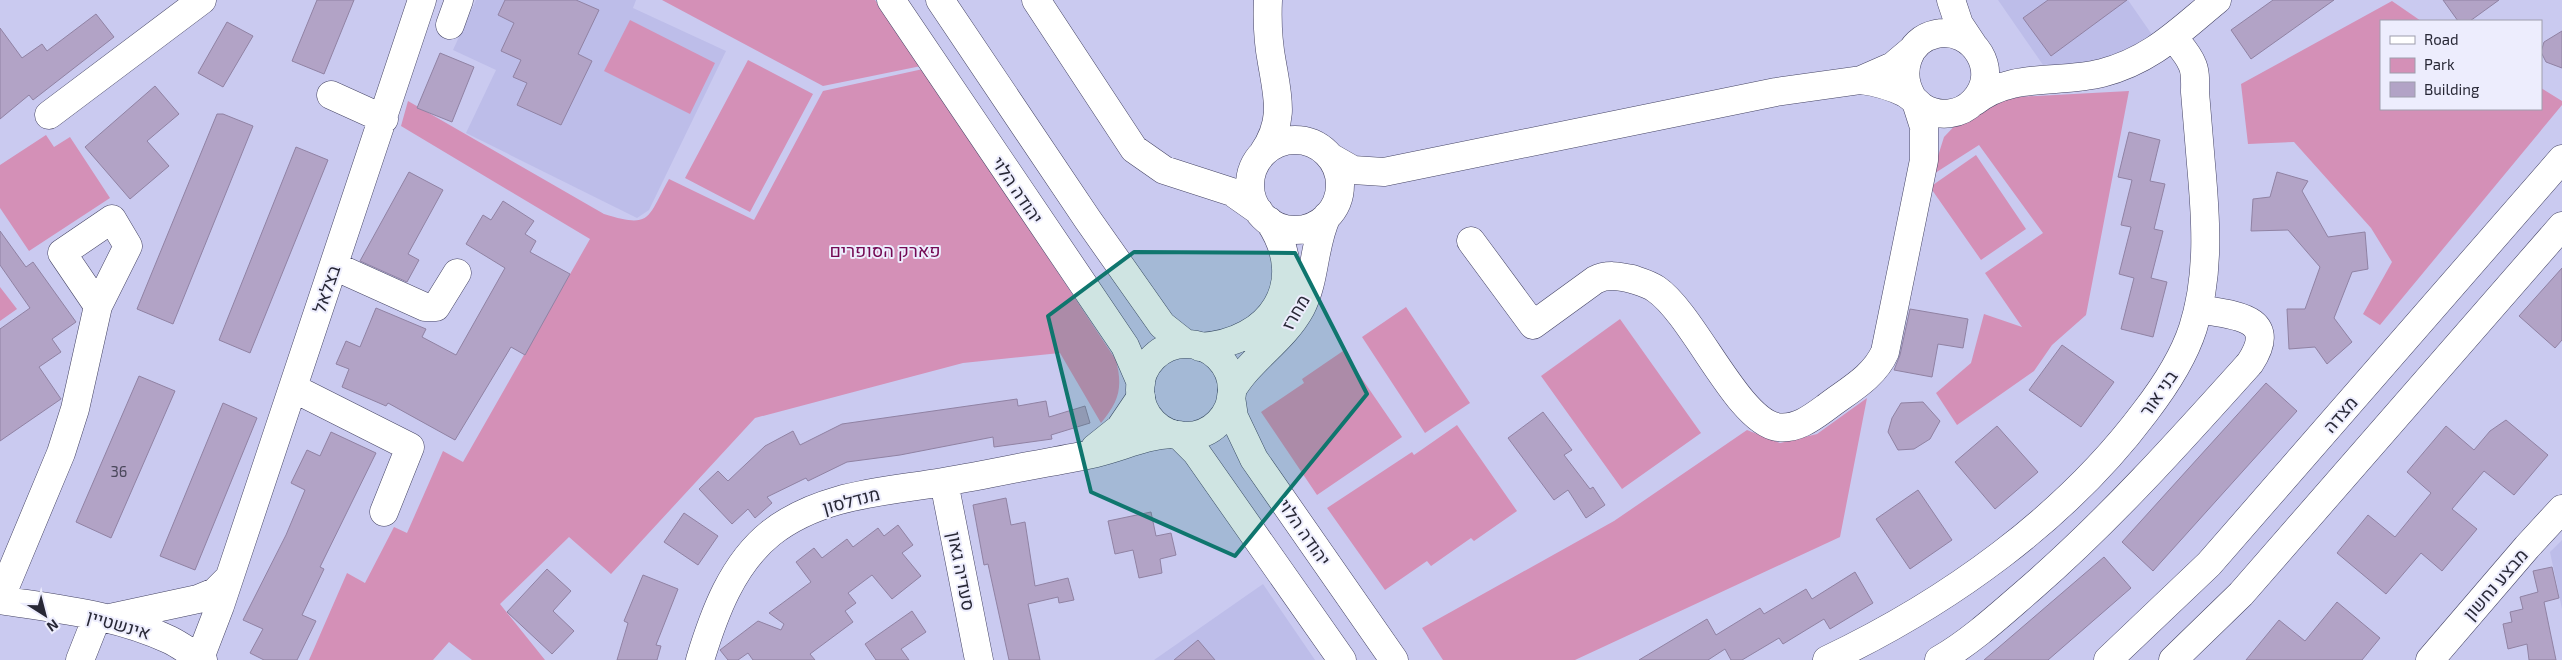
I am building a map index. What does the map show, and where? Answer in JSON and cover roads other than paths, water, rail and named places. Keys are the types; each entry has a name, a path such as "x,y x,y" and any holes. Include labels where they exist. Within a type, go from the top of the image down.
{"street":[{"path":"49,115 202,0"},
{"name":"בצלאל","path":"202,659 384,119 422,0"},
{"path":"450,25 459,0"},
{"name":"יהודה הלוי","path":"891,0 1125,346 1141,390"},
{"path":"940,0 1088,220 1162,325 1193,346 1213,353 1223,364 1230,376 1232,394 1223,417 1213,427 1200,434 1176,434"},
{"path":"1036,0 1122,133 1134,148 1164,170 1232,192 1264,216 1288,229 1302,229 1315,225 1359,185 1384,172"},
{"path":"1264,216 1252,198 1250,184 1252,171 1276,128 1278,92 1268,35 1268,0"},
{"path":"1470,241 1534,325 1595,280 1603,277 1627,278 1655,288 1674,306 1755,415 1777,427 1794,426 1812,418 1868,377 1881,360 1888,339 1924,160 1924,126 1914,99 1906,85 1906,61 1936,22 1946,0"},
{"path":"1924,160 1940,131 1981,91 1985,79 1985,67 1977,50 1959,24 1951,0"},
{"path":"1861,80 1892,87 1914,99 1927,109 1938,113 1951,113 2000,86 2027,80 2066,79 2102,73 2134,62 2174,38 2217,0"},
{"path":"1202,182 1232,177 1247,169 1275,144 1288,140 1302,140 1353,170 1384,172 1776,92 1861,80 1892,66 1917,45 1933,35 1951,33 1963,37 2002,71 2027,80"},
{"name":"בני אור","path":"1827,660 1858,654 1991,560 2046,517 2089,477 2127,436 2159,393 2181,359 2198,309 2202,290 2206,255 2206,211 2193,66 2174,38"},
{"path":"1278,92 1295,125 1323,151 1338,171 1340,185 1331,210"},
{"path":"331,95 384,119"},
{"name":"מצדה","path":"2108,660 2209,564 2562,159"},
{"name":"מחרז","path":"1232,394 1246,369 1279,338 1298,312 1310,285 1319,236 1331,210"},
{"name":"מחרז","path":"1193,346 1220,346 1238,340 1254,331 1267,320 1276,305 1286,273 1285,256 1280,238 1264,216"},
{"path":"2173,660 2241,594 2562,226"},
{"path":"334,266 425,307 436,307 457,273"},
{"path":"0,600 61,453 75,409 98,306"},
{"path":"1939,660 1964,644 2080,545 2142,484 2250,363 2259,349 2261,339 2257,328 2246,318 2198,309"},
{"path":"1193,346 1172,347 1160,353 1149,364 1141,390 1145,411 1154,423 1176,434 1196,452 1342,660"},
{"path":"293,388 410,447 384,512"},
{"name":"מנדלסון","path":"1080,456 1098,446 1120,428 1141,390"},
{"name":"יהודה הלוי","path":"1232,394 1234,417 1254,459 1394,660"},
{"name":"מנדלסון","path":"700,660 714,615 729,586 752,552 772,533 806,513 833,501 860,494 944,482 1080,456 1119,446 1154,434 1176,434"},
{"name":"סעדיה גאון","path":"944,482 979,660"},
{"name":"מבצע נחשון","path":"2430,660 2455,647 2562,510"},
{"path":"80,660 102,618 198,598 215,592 229,578"},
{"name":"אינשטיין","path":"0,600 102,618 170,640 202,659"}],"park label":[{"name":"פארק הסופרים","path":"885,250"}]}
